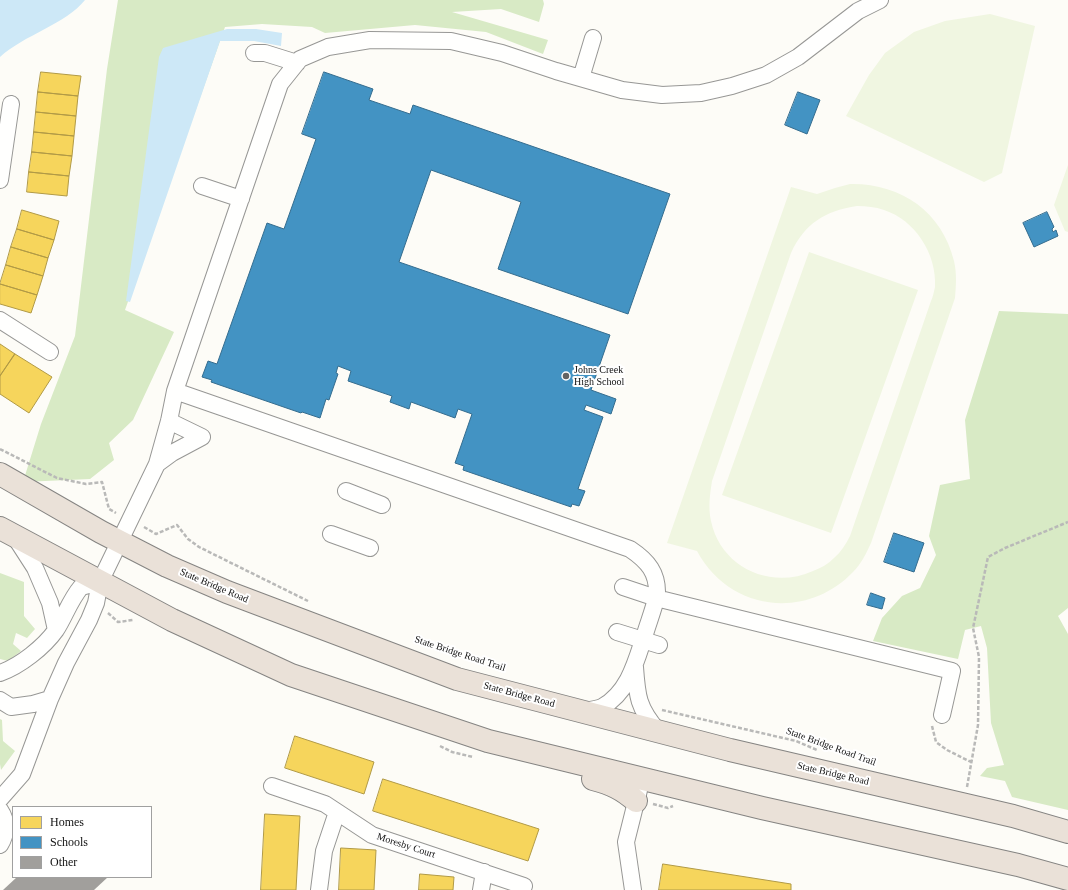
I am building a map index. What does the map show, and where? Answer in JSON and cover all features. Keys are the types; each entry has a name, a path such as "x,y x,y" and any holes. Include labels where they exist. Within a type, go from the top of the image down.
{"highway":[{"name":"State Bridge Road","path":"0,474 119,541 167,566 227,592 457,679 730,750 1013,816 1068,832"},
{"path":"7,532 172,620 291,675 488,741 762,808 1018,865 1068,879"},
{"path":"488,741 492,748 508,759 607,782 622,789 636,801"}],"street":[{"path":"0,799 22,774 50,699 96,603 100,582 157,464 169,422 175,391 280,84 300,59 328,47 370,40 451,41 502,53 622,90 662,95 701,93 732,86 766,75 798,57 860,4 880,0"},
{"path":"581,78 593,38"},
{"path":"254,53 265,53 297,63"},
{"path":"0,180 1,163 11,104"},
{"path":"202,186 241,199"},
{"path":"0,320 50,352"},
{"path":"175,391 630,549 639,556 648,564 654,574 657,585 656,598 635,666 627,681 611,701 601,708 582,712"},
{"path":"157,464 172,453 202,437 169,422"},
{"path":"346,492 382,505"},
{"path":"7,532 35,568 50,603 56,630"},
{"path":"331,534 370,548"},
{"path":"0,673 10,670 37,650 56,630 81,587 100,582"},
{"path":"623,587 656,598 952,670 938,717"},
{"path":"617,632 659,645"},
{"path":"635,666 638,700 648,719 658,731"},
{"path":"0,700 11,707 33,704 50,699"},
{"path":"633,890 626,842 642,778"},
{"name":"Moresby Court","path":"272,786 325,804 372,835 524,886"},
{"path":"0,810 4,816 6,827 4,837 0,845"},
{"path":"319,890 324,851 337,812"},
{"path":"481,890 484,872"}],"path":[{"path":"0,449 57,478 86,484 102,482 109,509 156,534 177,525 188,539 199,547 315,604"},
{"path":"966,791 978,725 979,657 973,628 988,557 1005,548 1068,522"},
{"name":"State Bridge Road Trail","path":"641,705 796,741 823,752"},
{"path":"938,717 932,727 936,742 947,750 971,762"}],"green space":[{"path":"118,0 543,0 544,4 539,22 501,9 452,12 548,40 543,54 486,32 415,25 325,33 312,27 262,24 225,27 125,310 174,332 133,420 109,443 114,460 90,479 23,482 41,424 75,336 107,69"},
{"path":"990,14 1035,26 1002,173 984,182 846,116 869,75 885,53 914,32 945,21"},
{"path":"1068,165 1068,232 1065,231 1054,205"},
{"path":"850,184 868,185 886,189 902,195 916,203 929,214 940,228 948,243 954,261 956,275 955,298 871,543 863,559 853,572 834,588 813,598 791,603 769,602 748,597 728,586 711,571 697,551 667,543 791,187 817,194","holes":["857,206 884,210 895,215 914,230 928,251 935,275 935,287 847,542 832,560 816,570 797,576 781,578 765,576 750,571 737,562 725,551 717,537 711,521 710,511 712,481 791,253 803,234 817,220 835,211"]},
{"path":"809,252 918,290 831,533 722,495"},
{"path":"999,311 1068,314 1068,608 1058,616 1068,634 1068,810 1012,797 1005,781 980,776 987,768 1004,765 991,723 987,648 981,626 965,630 958,659 873,641 882,618 902,596 920,588 936,555 929,536 940,485 970,479 965,420"},
{"path":"0,573 24,582 24,616 35,629 27,638 16,633 13,644 21,651 8,661 0,659"},
{"path":"0,719 2,720 3,741 15,751 1,770 0,764"}],"water":[{"path":"0,0 85,0 67,16 21,42 0,57"},
{"path":"227,29 256,29 282,33 281,46 254,41 220,41 130,302 126,301 159,57 163,48"}],"building: Homes":[{"path":"41,72 81,76 78,96 38,92"},
{"path":"38,92 78,96 76,116 36,112"},
{"path":"36,112 76,116 74,136 34,132"},
{"path":"34,132 74,136 72,156 32,152"},
{"path":"32,152 72,156 69,176 29,172"},
{"path":"29,172 69,176 67,196 27,192"},
{"path":"22,210 59,221 54,240 17,229"},
{"path":"17,229 54,240 48,258 11,247"},
{"path":"11,247 48,258 43,276 6,265"},
{"path":"6,265 43,276 37,295 0,284"},
{"path":"0,284 37,295 31,313 0,304"},
{"path":"0,344 15,354 0,376"},
{"path":"15,354 52,377 29,413 0,394 0,376"},
{"path":"295,736 374,762 364,794 285,768"},
{"path":"383,779 539,829 528,861 373,811"},
{"path":"265,814 300,816 296,890 261,890"},
{"path":"341,848 376,850 374,890 339,890"},
{"path":"663,864 791,884 791,890 659,890"},
{"path":"420,874 454,877 453,890 419,890"}],"building: Schools":[{"path":"324,72 373,89 369,100 410,114 413,105 670,194 628,314 498,269 521,202 431,170 399,262 610,335 591,390 616,399 611,414 586,405 584,410 603,417 578,489 585,491 579,506 572,504 571,507 463,470 464,466 455,463 472,414 458,409 455,418 411,402 409,409 390,402 392,396 348,381 351,371 338,366 336,373 338,374 329,400 326,399 320,418 302,412 301,413 211,382 212,380 202,377 208,361 217,364 267,223 284,229 316,139 302,134"},
{"path":"798,92 820,100 807,134 785,125"},
{"path":"1047,212 1054,227 1052,229 1053,232 1056,230 1058,236 1034,247 1023,223"},
{"path":"894,533 924,543 914,572 884,562"},
{"path":"871,593 885,598 882,609 867,605"}],"building: Other":[{"path":"16,878 107,878 94,890 3,890"}],"place":[{"name":"Johns Creek High School","path":"566,376"}]}
